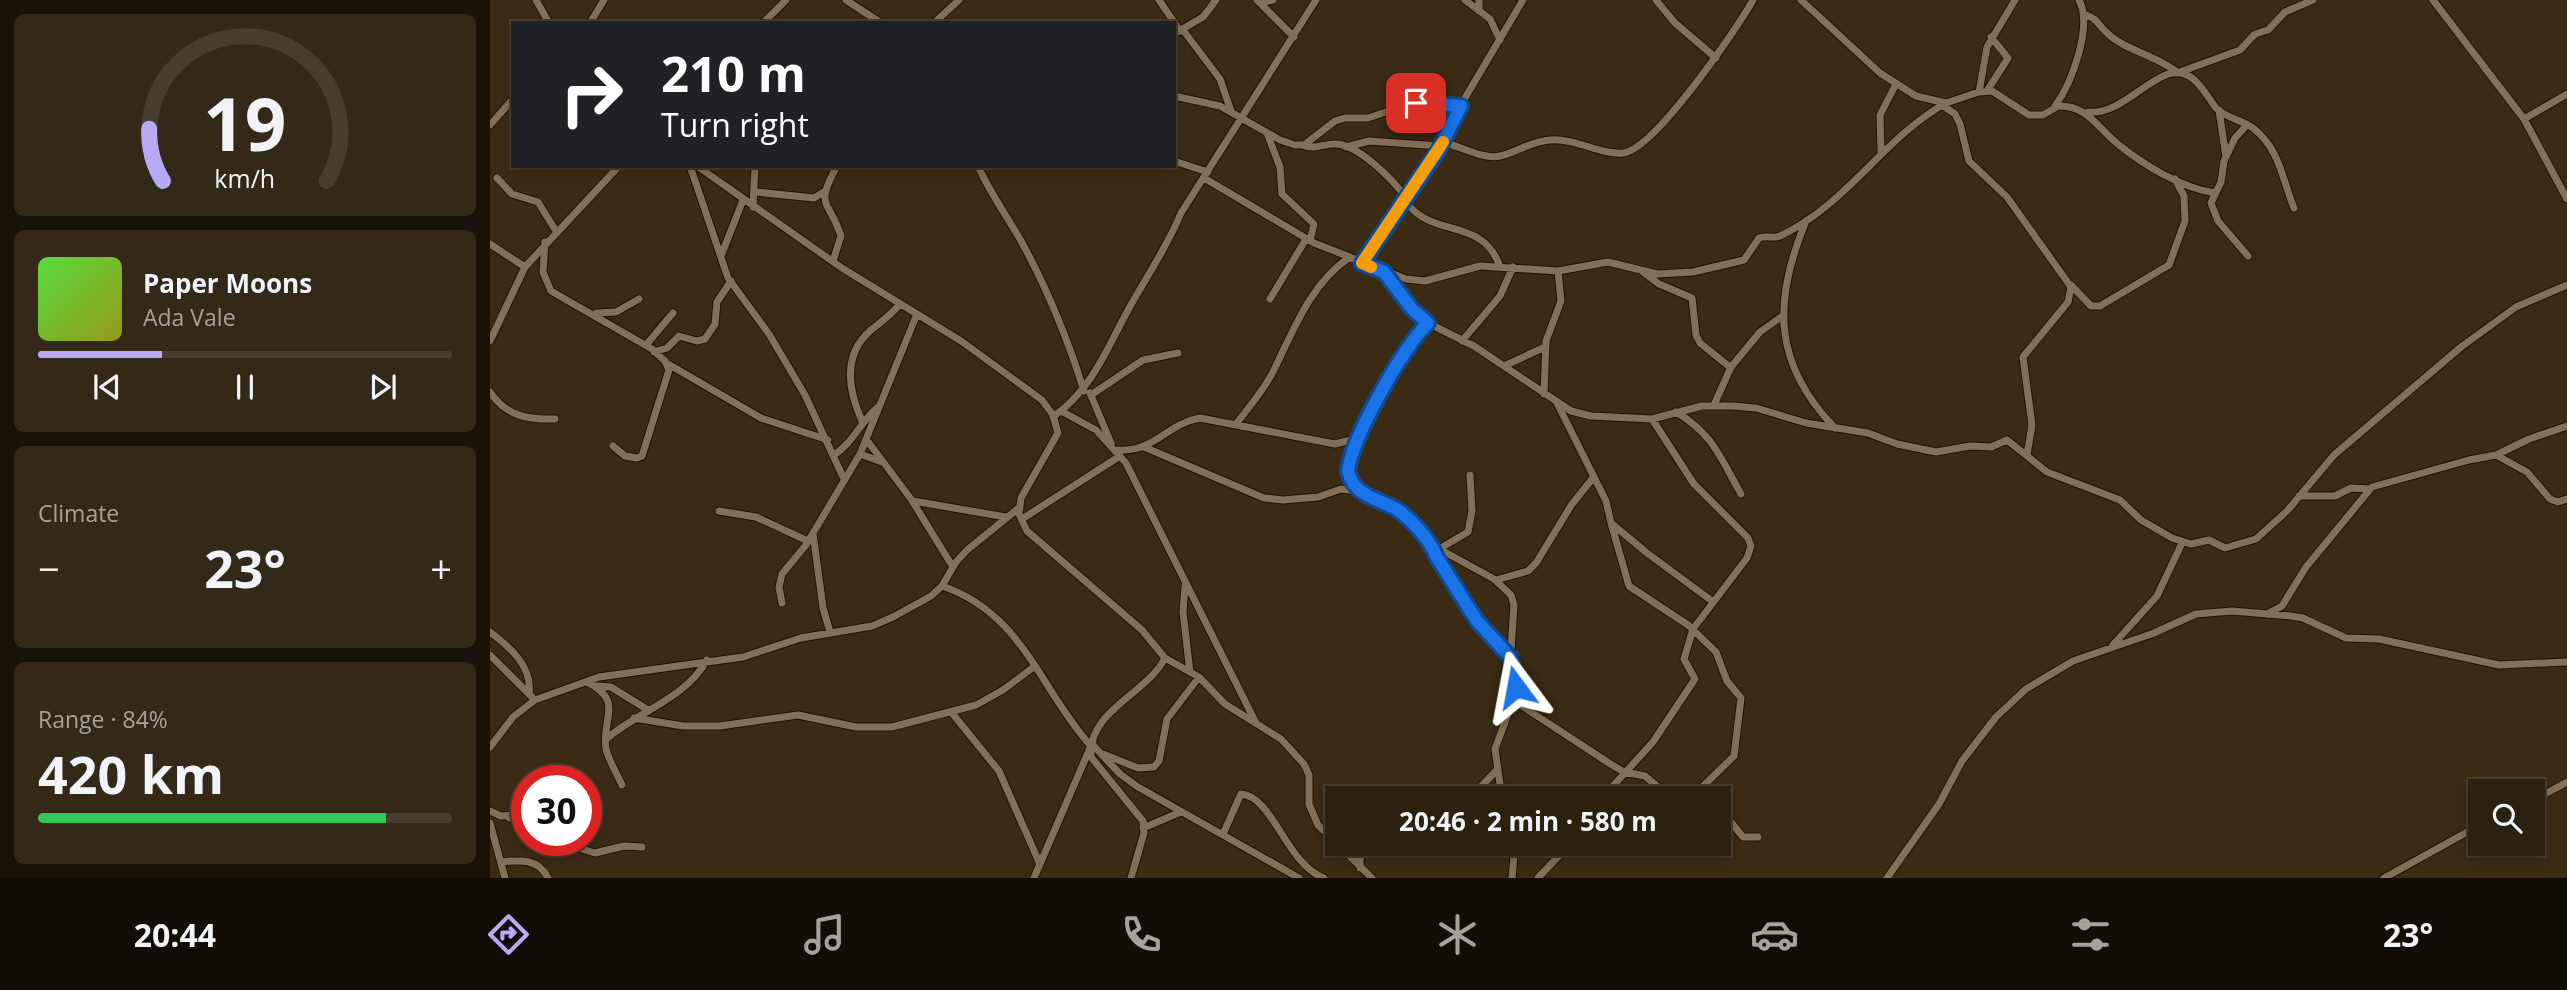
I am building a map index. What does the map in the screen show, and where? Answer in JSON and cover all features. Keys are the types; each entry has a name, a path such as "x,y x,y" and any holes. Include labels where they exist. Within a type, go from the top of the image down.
{"street":[{"path":"536,0 548,21"},
{"path":"591,21 604,0"},
{"path":"765,21 786,0"},
{"path":"846,0 878,21"},
{"path":"936,21 959,0"},
{"path":"1159,0 1172,21"},
{"path":"1216,0 1203,17 1179,32 1220,79 1231,111"},
{"path":"1258,1 1273,0"},
{"path":"1087,391 1166,248 1181,213 1316,0"},
{"path":"1465,0 1490,19 1500,40"},
{"path":"1479,0 1479,11"},
{"path":"1362,263 1442,144 1523,0"},
{"path":"1656,0 1675,23 1716,58"},
{"path":"1345,147 1369,141 1442,144 1497,157 1531,143 1563,139 1626,153 1641,144 1716,58 1753,0"},
{"path":"1801,0 1880,73 1930,101 1944,104 1955,114 1969,161 2007,197 2070,285 2091,306 2100,306 2169,265 2185,221 2185,204 2175,178"},
{"path":"1983,91 1991,37 2015,0"},
{"path":"1176,162 1206,175 1308,240 1406,279 1425,281 1455,271 1500,267 1558,271 1608,262 1642,272 1671,274 1732,264 1744,260 1759,239 1781,236 1807,220 1861,176 1881,152 1919,119 1944,104 1983,91 1995,92 2029,116 2043,115 2054,107 2066,91 2073,72 2086,15 2079,0"},
{"path":"2054,107 2105,112 2167,75 2244,48 2255,34 2268,30 2285,12 2313,0"},
{"path":"2433,0 2524,118 2567,199"},
{"path":"1258,1 1294,37"},
{"path":"942,15 947,21"},
{"path":"2086,15 2098,20 2108,34 2162,60 2201,86 2219,110 2247,125 2266,142 2282,166 2294,208"},
{"path":"1983,91 2008,61 2006,52 1991,37"},
{"path":"1881,152 1880,115 1896,84"},
{"path":"2524,118 2567,94"},
{"path":"1176,97 1231,111 1280,140 1310,148 1332,144 1366,157 1418,215 1480,237 1495,252 1500,267"},
{"path":"490,125 511,101"},
{"path":"1302,145 1335,121 1345,118 1368,118 1413,103 1461,106"},
{"path":"2219,110 2226,158"},
{"path":"2084,112 2125,150 2175,178 2215,193"},
{"path":"2247,125 2235,138 2226,158 2222,180 2211,203 2215,216 2248,256"},
{"path":"1267,133 1280,167 1282,194 1314,224 1308,240 1270,299"},
{"path":"490,341 525,267 545,242 618,168"},
{"path":"691,168 730,281 769,334 828,440 844,477"},
{"path":"700,168 833,261 961,341 1042,400 1053,417 1058,433 1033,474 1020,507 1027,531 1142,630 1164,658 1199,677 1224,704 1280,739 1304,764 1309,775 1312,816 1366,877"},
{"path":"753,207 755,168"},
{"path":"833,261 841,236 824,202 824,192 836,168"},
{"path":"979,168 992,196 1031,261 1116,451 1154,517 1256,723"},
{"path":"497,178 512,194 538,202 556,231"},
{"path":"755,192 814,198 824,192"},
{"path":"721,256 743,200"},
{"path":"1807,220 1792,255 1781,317 1794,372 1815,406 1835,428"},
{"path":"545,242 543,272 551,291 646,345 668,364 761,418 828,440"},
{"path":"490,244 525,267"},
{"path":"1236,424 1262,389 1314,292 1336,266 1350,257"},
{"path":"1462,341 1500,296 1513,267"},
{"path":"1544,394 1545,347 1561,301 1558,271"},
{"path":"1384,272 1412,309 1428,323 1504,366 1571,411 1591,416 1652,419 1675,411 1714,405 1756,408 1835,428 1868,433 1897,444 1936,452 1970,446 1991,447 2007,440 2047,472 2120,500 2141,520 2182,543 2209,540 2225,548 2252,542 2299,496 2334,454 2460,347 2516,307 2567,285"},
{"path":"1642,272 1658,284 1692,298 1696,335 1700,344 1731,368"},
{"path":"654,352 667,348 679,336 697,341 705,339 715,324 717,302 730,281"},
{"path":"2027,455 2032,425 2023,357 2068,302 2072,292 2070,285"},
{"path":"593,313 616,312 639,299"},
{"path":"862,421 849,369 852,355 866,335 900,304"},
{"path":"646,345 673,313"},
{"path":"782,603 779,587 782,574 808,541 860,454 917,314"},
{"path":"1714,405 1731,368 1760,332 1781,317"},
{"path":"1358,491 1348,471 1359,438 1399,361 1428,323"},
{"path":"1504,366 1545,347"},
{"path":"1053,417 1087,391 1143,360 1178,353"},
{"path":"613,446 632,458 645,452 668,378 668,364"},
{"path":"490,392 517,416 526,419 555,419"},
{"path":"1557,402 1606,501 1629,586 1693,629 1721,658 1727,681 1741,698 1742,711 1735,731 1734,756 1704,786"},
{"path":"834,455 843,449 862,421 880,404"},
{"path":"1061,411 1096,430 1116,451"},
{"path":"1675,411 1710,438 1741,494"},
{"path":"1022,519 1116,451 1131,451 1144,447 1183,421 1200,418 1335,444 1359,438"},
{"path":"1615,784 1653,742 1695,678 1684,659 1693,629 1746,558 1751,546 1748,538 1694,484 1652,419"},
{"path":"2299,496 2334,496 2351,488 2370,489 2469,460 2496,455 2529,439 2567,426"},
{"path":"866,439 913,501 953,567"},
{"path":"1144,447 1264,498 1283,500 1318,497 1341,489 1358,491 1399,511 1436,547 1496,580 1511,595 1514,605 1511,658 1515,693 1522,706 1612,765 1624,772 1645,776 1657,786"},
{"path":"860,454 883,462"},
{"path":"2496,455 2527,472 2550,499 2558,502 2567,499"},
{"path":"1436,547 1468,532 1472,511 1470,475"},
{"path":"1496,580 1528,571 1536,564 1572,504 1593,478"},
{"path":"2267,614 2282,606 2305,567 2325,548 2370,489"},
{"path":"913,501 1006,517"},
{"path":"490,747 532,697 613,674 743,657 830,632 872,625 931,596 942,586 953,567 1020,507"},
{"path":"719,511 756,517 808,541"},
{"path":"1611,523 1712,601"},
{"path":"813,533 823,608 830,632"},
{"path":"2112,646 2157,596 2182,543"},
{"path":"1436,547 1436,556 1477,621 1511,658"},
{"path":"1186,583 1183,612 1190,672"},
{"path":"942,586 972,597 999,618 1020,641 1058,706 1090,745 1120,774 1288,875 1299,878"},
{"path":"1887,878 1939,804 1962,761 1996,717 2026,689 2073,661 2154,633 2196,614 2232,611 2303,618 2346,638 2379,639 2499,665 2567,662"},
{"path":"490,632 516,654 528,678 532,697"},
{"path":"490,655 532,697"},
{"path":"1034,878 1097,727 1154,675 1164,658"},
{"path":"606,739 634,718 690,684 707,660"},
{"path":"634,718 683,726 720,726 798,715 856,727 892,727 976,705 1003,690 1035,666"},
{"path":"1102,754 1138,768 1154,767 1159,761 1167,719 1199,677"},
{"path":"587,682 603,690 607,698 607,752 622,785"},
{"path":"597,686 611,687 648,710"},
{"path":"1500,786 1495,749 1515,693"},
{"path":"953,713 999,771 1039,862"},
{"path":"1090,745 1091,757 1136,812 1143,828 1131,878"},
{"path":"1612,765 1615,784"},
{"path":"1482,786 1497,770"},
{"path":"2545,794 2567,782"},
{"path":"1223,834 1241,794 1249,795 1275,822 1296,858 1308,870 1325,878"},
{"path":"490,811 511,819"},
{"path":"1143,828 1181,812"},
{"path":"506,816 511,816"},
{"path":"1731,822 1743,837 1758,836"},
{"path":"490,823 505,878"},
{"path":"2384,878 2468,832"},
{"path":"602,851 624,846 642,847"},
{"path":"1360,868 1361,856"},
{"path":"1512,878 1514,856"},
{"path":"1538,878 1559,856"},
{"path":"501,862 532,862 543,869 548,878"}],"slow traffic":[{"path":"1371,267 1362,263 1443,142"}],"route":[{"path":"1416,103 1461,106 1438,151 1362,263 1384,272 1412,309 1428,323 1415,336 1399,361 1359,438 1349,461 1348,471 1352,484 1358,491 1399,511 1432,545 1436,556 1477,621 1511,658 1516,687"}]}
